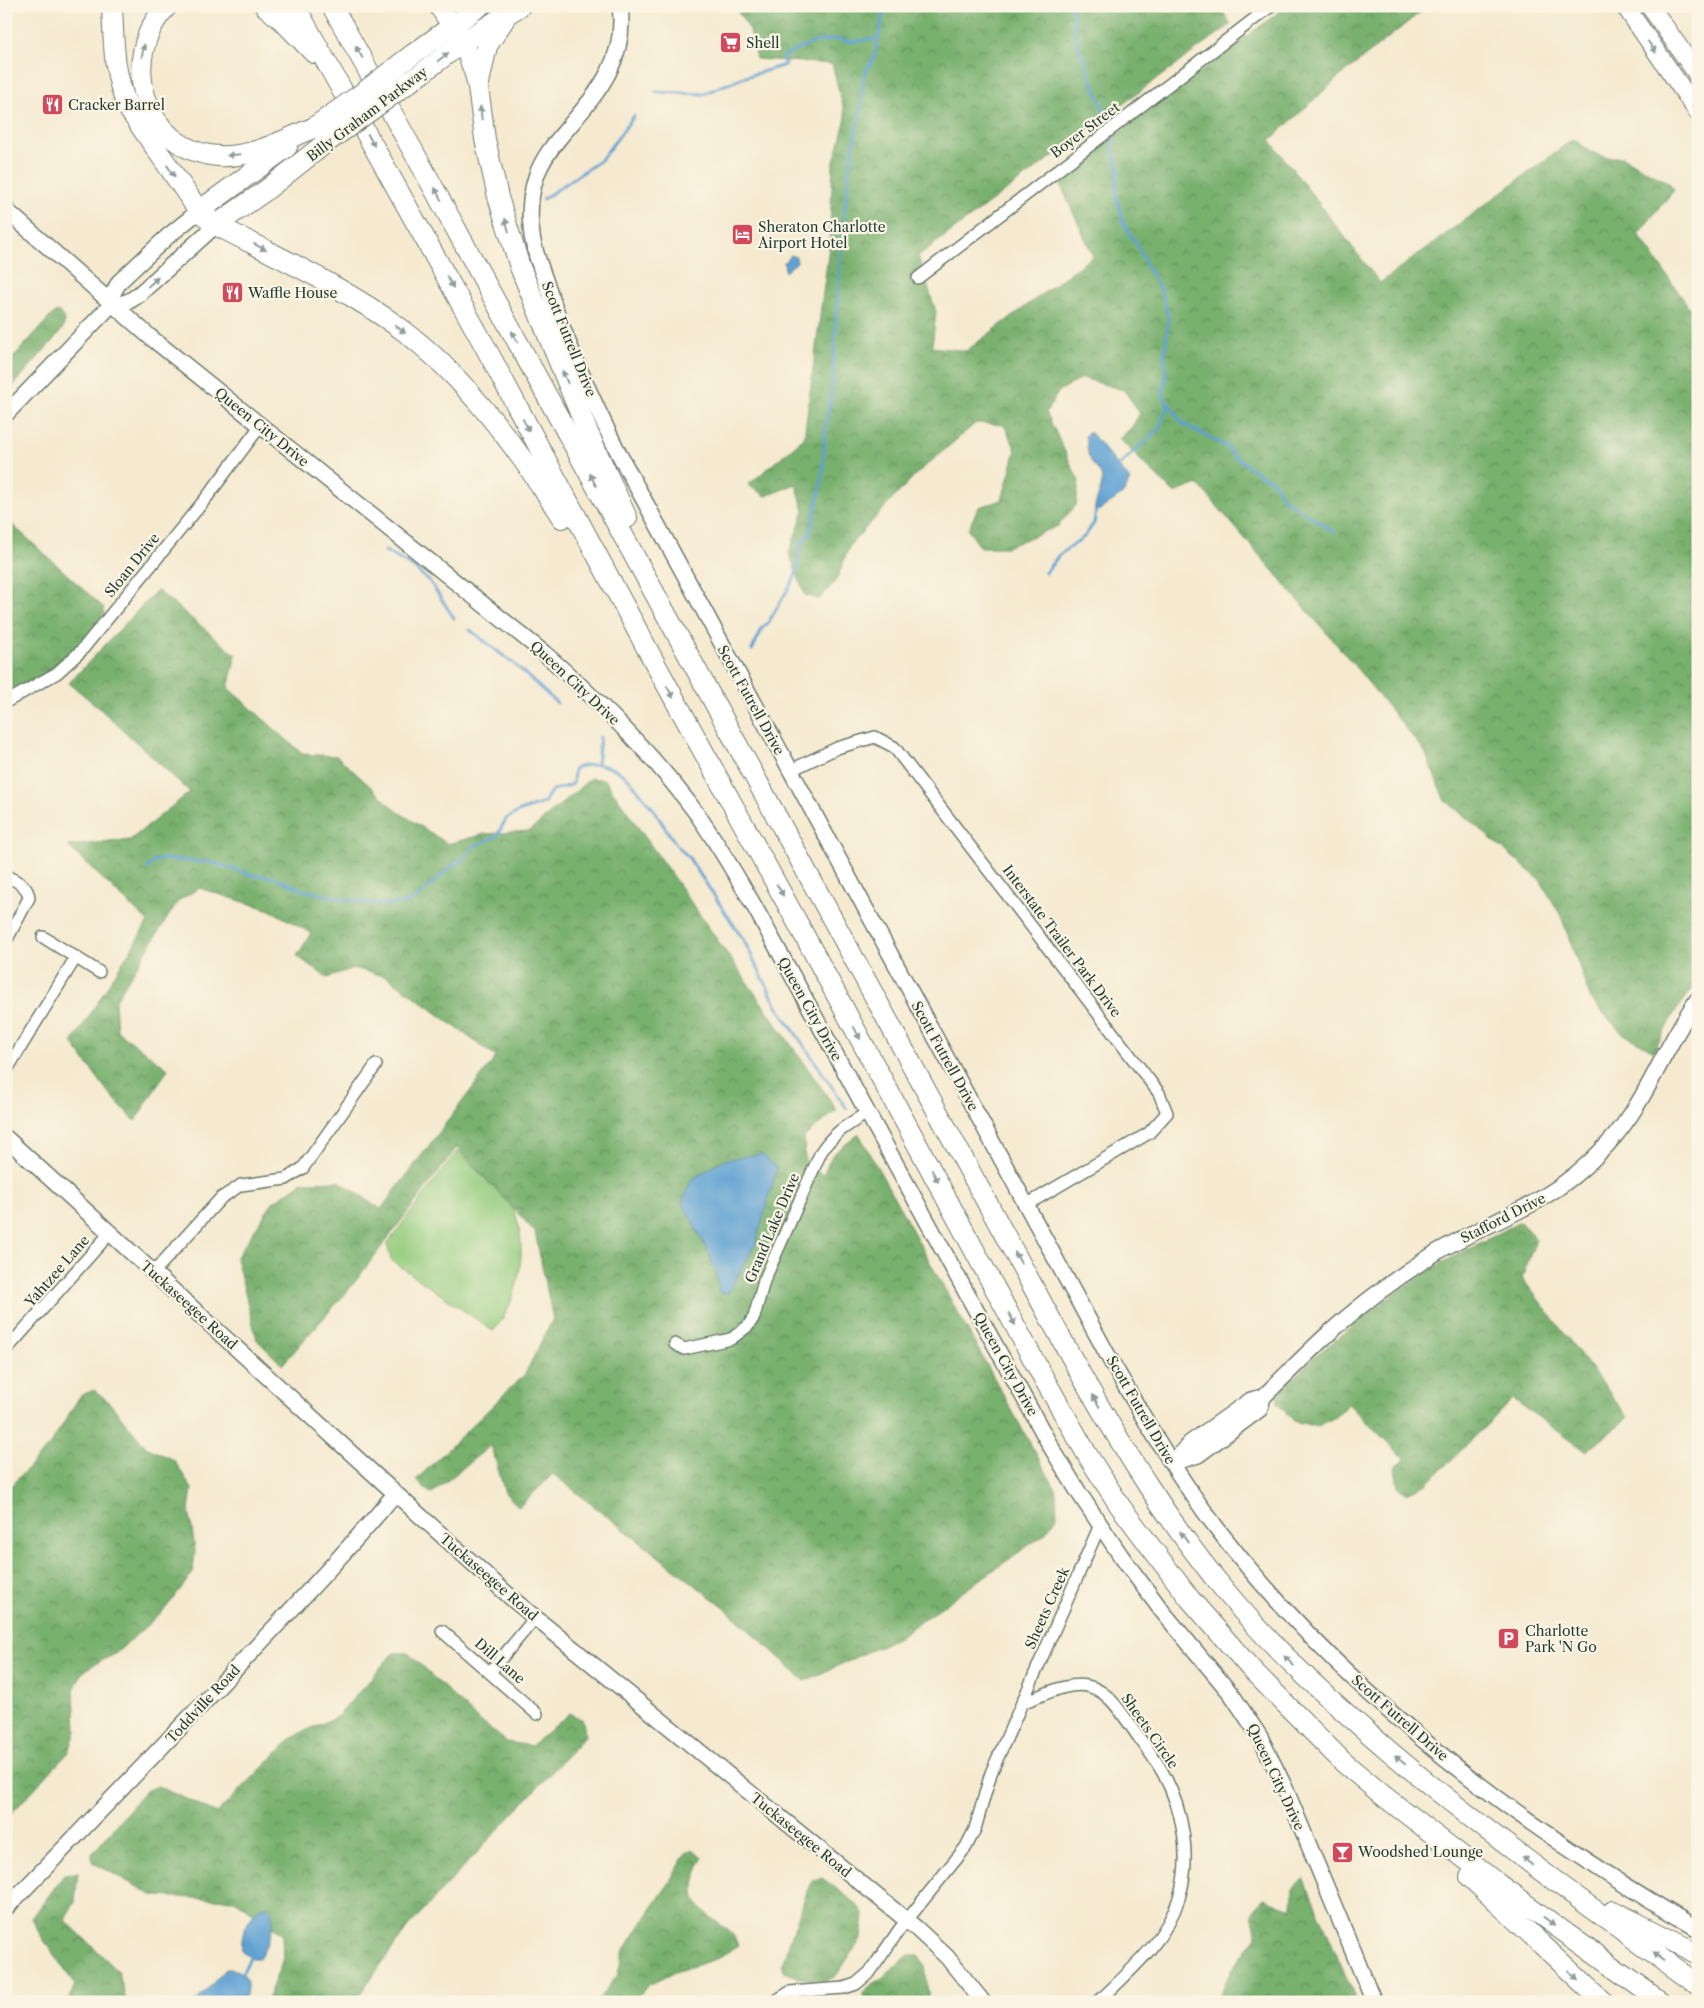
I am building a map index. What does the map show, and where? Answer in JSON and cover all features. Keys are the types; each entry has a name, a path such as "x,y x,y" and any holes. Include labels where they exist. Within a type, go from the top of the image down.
{"highway":[{"path":"112,6 114,63 124,99 143,132 199,210 216,225 350,294 405,332 446,369 493,422 542,485 658,669"},
{"path":"167,6 155,20 146,39 142,56 141,81 145,97 156,119 173,138 186,147 201,153 233,156 260,150 313,128"},
{"path":"265,6 308,46 336,76"},
{"path":"295,6 336,76 481,339 1039,1370 1088,1456 1120,1506 1190,1599 1252,1670 1343,1762 1385,1797 1498,1884 1662,2002"},
{"path":"332,6 398,121 1080,1373 1112,1430 1190,1546 1252,1622 1324,1694 1413,1771 1532,1866 1698,1986"},
{"path":"439,6 458,34 478,87 484,140 498,197 520,267 537,312 625,514 666,615"},
{"name":"Billy Graham Parkway","path":"216,225 422,73 458,34 480,6"},
{"path":"478,87 487,46 494,33 515,9"},
{"name":"Billy Graham Parkway","path":"199,210 364,92 412,55 515,9"},
{"path":"1385,1797 1603,2002"},
{"path":"1556,1882 1698,1954"}],"main road":[{"path":"1625,6 1698,112"},
{"path":"1650,6 1698,75"}],"street":[{"name":"Scott Futrell Drive","path":"620,6 619,42 609,71 599,90 554,145 536,176 530,207 532,235 557,316 614,446 1112,1363 1172,1464 1219,1531 1278,1602 1312,1639 1370,1693 1451,1762 1503,1802 1591,1863 1698,1929"},
{"name":"Boyer Street","path":"918,278 1271,6"},
{"name":"Queen City Drive","path":"6,210 112,304 537,647 583,687 641,746 694,811 731,867 1051,1447 1100,1525 1162,1611 1232,1695 1260,1737 1288,1795 1374,2002"},
{"path":"6,414 112,304 112,295 119,282 199,210"},
{"path":"112,304 119,305 130,301 216,225"},
{"name":"Sloan Drive","path":"6,702 57,673 81,651 207,497 261,425"},
{"name":"Interstate Trailer Park Drive","path":"789,771 837,748 875,737 894,747 1159,1093 1167,1113 1149,1133 1026,1205"},
{"path":"6,876 23,885 27,890 29,898 6,942"},
{"path":"43,937 99,972"},
{"path":"6,1071 76,958"},
{"name":"Stafford Drive","path":"1172,1464 1198,1454 1260,1409 1263,1397 1335,1328 1398,1278 1461,1239 1542,1198 1579,1172 1621,1129 1637,1106 1674,1035 1698,999"},
{"path":"153,1273 221,1198 241,1186 286,1179 303,1168 376,1065"},
{"name":"Grand Lake Drive","path":"675,1344 684,1349 722,1342 736,1336 748,1326 754,1317 764,1280 821,1152 839,1131 867,1113"},
{"name":"Tuckaseegee Road","path":"6,1138 395,1494 535,1618 907,1920 947,1957 983,2002"},
{"name":"Yahtzee Lane","path":"6,1350 110,1233"},
{"name":"Toddville Road","path":"6,1908 304,1597 395,1494"},
{"name":"Sheets Creek","path":"1022,1703 1100,1525"},
{"path":"490,1672 535,1618"},
{"name":"Dill Lane","path":"442,1631 537,1714"},
{"name":"Sheets Circle","path":"1022,1703 1073,1686 1092,1687 1103,1693 1122,1714 1162,1771 1179,1810 1185,1851 1183,1884 1169,1922 1141,1960 1098,2002"},
{"path":"774,2002 790,1992 844,1988 856,1984 870,1972 907,1920 966,1848 975,1829 991,1773 1022,1703"}],"green space":[{"path":"734,6 1219,6 1231,24 918,256 936,312 932,347 966,351 1093,256 1058,179 1287,6 1428,6 1338,78 1270,140 1380,283 1572,140 1577,141 1589,151 1604,157 1622,157 1669,183 1674,190 1638,234 1698,320 1698,982 1673,1015 1654,1051 1623,1034 1591,1000 1561,916 1540,880 1444,799 1425,752 1349,659 1198,484 1174,493 1119,439 1132,427 1140,413 1124,390 1082,378 1059,391 1046,412 1079,481 1076,505 1058,526 1007,547 980,547 968,529 979,507 1002,500 1016,450 1004,425 976,423 915,475 850,545 836,581 819,599 805,595 789,553 804,511 796,484 766,496 748,485 804,438 829,247 833,166 846,118 832,64 756,59 750,30"},
{"path":"59,312 63,316 64,321 62,330 6,394 6,365 54,313"},
{"path":"6,519 103,607 104,613 80,646 55,669 6,697"},
{"path":"157,590 236,655 228,688 303,754 337,756 397,811 448,844 484,834 530,831 591,778 605,780 837,1110 804,1137 805,1164 823,1175 833,1154 859,1134 1056,1490 1057,1516 1045,1534 897,1638 805,1681 727,1610 553,1474 519,1507 505,1493 491,1445 431,1494 416,1480 525,1374 553,1319 535,1232 457,1147 351,1287 282,1365 257,1340 236,1258 273,1202 303,1182 339,1181 381,1209 496,1057 388,977 353,968 327,978 297,956 311,933 270,910 199,888 178,901 115,1001 117,1031 168,1069 135,1121 108,1092 72,1043 148,922 68,846 130,840 190,792 97,706 69,683"},
{"path":"458,1150 510,1205 518,1223 521,1239 519,1273 509,1305 493,1331 391,1260 387,1244"},
{"path":"1520,1222 1536,1239 1522,1278 1628,1417 1587,1452 1513,1399 1427,1484 1406,1493 1398,1487 1395,1467 1405,1459 1348,1404 1335,1417 1317,1427 1294,1421 1277,1403 1278,1395 1315,1356 1396,1292 1442,1263"},
{"path":"94,1390 108,1401 146,1447 174,1460 192,1489 189,1509 195,1550 193,1573 165,1609 115,1654 93,1665 81,1674 74,1690 76,1731 69,1752 6,1819 6,1491 51,1444 80,1396"},
{"path":"393,1653 408,1653 475,1717 507,1742 531,1746 570,1713 583,1720 585,1736 408,1927 354,2002 266,2002 283,1960 282,1934 235,1900 154,1896 92,1862 92,1854 145,1791 157,1786 217,1813 294,1736 338,1716"},
{"path":"693,1849 702,1857 694,1889 698,1903 711,1918 732,1934 738,1946 716,1959 675,1972 649,1985 632,2002 596,2002 617,1976 623,1953 670,1882 685,1854"},
{"path":"78,1872 75,1902 65,1920 118,1971 127,2002 67,2002 75,1985 39,1933 32,1918 64,1875"},
{"path":"822,1878 857,1904 864,1916 861,1939 836,1976 825,1981 798,1978 785,1972 782,1964 807,1891 814,1880"},
{"path":"1304,1878 1357,2002 1216,2002 1231,1971 1257,1936 1252,1913 1264,1899 1292,1909 1293,1889"},
{"path":"909,1955 917,1955 925,1964 929,2002 864,2002 863,1993"}],"water":[{"path":"791,255 796,257 797,262 785,272 784,262"},
{"path":"1091,433 1130,480 1123,494 1095,513 1095,505 1102,479 1100,473 1091,462 1087,450 1085,436"},
{"path":"761,1154 777,1168 755,1245 728,1293 719,1293 710,1258 700,1235 682,1203 691,1180 723,1160"},
{"path":"267,1906 273,1918 271,1932 259,1958 251,1958 242,1952 243,1933 256,1911 260,1907"},
{"path":"226,1969 239,1971 246,1978 247,1989 243,2002 195,2002"}],"waterway":[{"path":"752,650 763,627 768,623 794,579 798,566 800,545 810,533 820,490 823,473 825,430 832,388 842,230 850,164 862,102 863,81 866,71 874,58 885,6"},
{"path":"1072,6 1076,40 1108,121"},
{"path":"655,92 703,94 742,78 785,65 782,57 814,42 838,39 852,42 877,38"},
{"path":"543,199 601,160 634,116"},
{"path":"1113,137 1113,151 1118,167 1116,193 1123,223 1137,244 1145,263 1161,291 1167,312 1164,398 1183,424 1226,446 1234,456 1264,477 1272,480 1284,499 1334,532"},
{"path":"1117,467 1159,429 1168,404"},
{"path":"1045,573 1059,555 1085,536 1094,523 1096,511"},
{"path":"385,551 413,567 430,582 454,618"},
{"path":"470,630 514,664 557,703"},
{"path":"597,764 600,737"},
{"path":"147,868 155,861 166,859 214,863 252,875 274,877 303,890 348,900 388,905 409,902 418,897 452,866 466,857 472,847 497,836 506,819 520,811 544,803 551,791 571,785 573,783 574,770 577,767 597,764 615,769 629,779 653,809 675,843 689,858 743,939 777,1006 847,1109"},
{"path":"240,1977 251,1956"}],"place":[{"name":"Shell","path":"730,43"},
{"name":"Cracker Barrel","path":"52,105"},
{"name":"Sheraton Charlotte Airport Hotel","path":"742,235"},
{"name":"Waffle House","path":"232,293"},
{"name":"Charlotte Park 'N Go","path":"1509,1639"},
{"name":"Woodshed Lounge","path":"1342,1852"}]}
